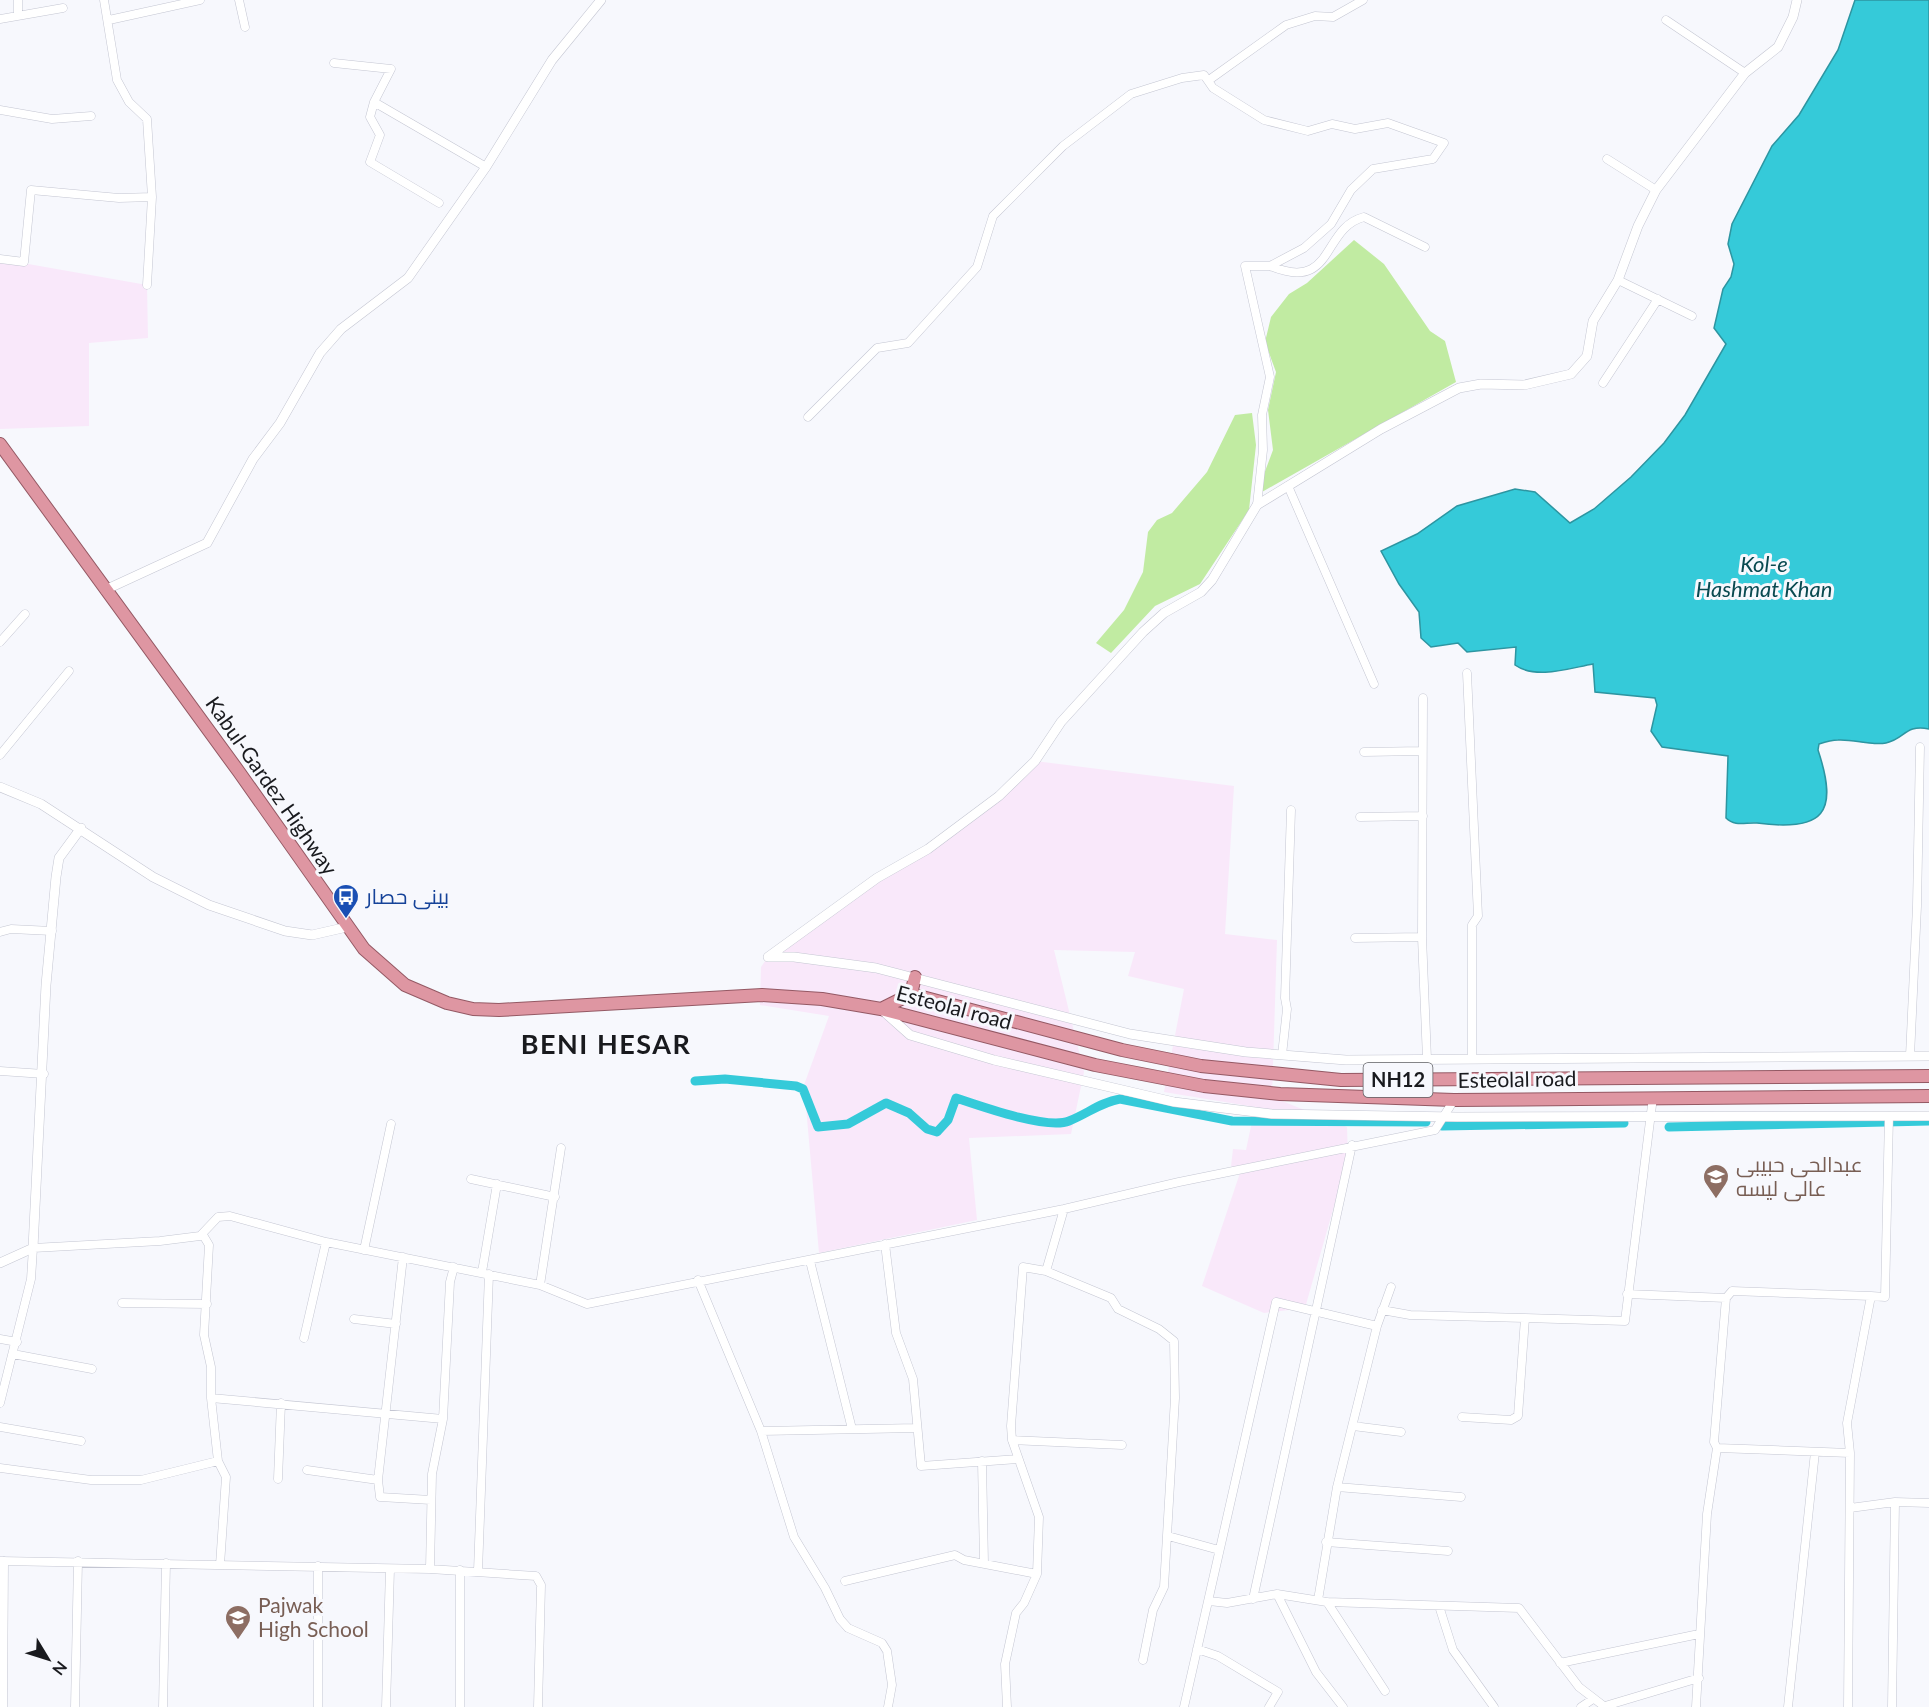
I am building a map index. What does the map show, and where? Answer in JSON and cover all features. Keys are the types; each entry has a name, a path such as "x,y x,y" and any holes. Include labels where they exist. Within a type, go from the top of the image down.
{"highway":[{"name":"Kabul-Gardez Highway","path":"0,444 239,771 346,927 384,969 405,985 447,1003 473,1009 531,1009 762,995 822,999 881,1009"},
{"path":"911,994 915,977"},
{"name":"Esteolal road","path":"881,1009 911,994 1122,1050 1201,1066 1341,1080 1929,1076"},
{"name":"Esteolal road","path":"881,1009 1095,1065 1204,1086 1280,1094 1454,1100 1929,1096"}],"street":[{"path":"18,0 18,15"},
{"path":"104,0 117,80 129,102 147,119 152,197 147,285"},
{"path":"109,20 200,0"},
{"path":"239,0 245,27"},
{"path":"105,590 207,543 253,459 280,423 321,353 340,329 408,278 486,167 552,60 601,0"},
{"path":"1209,80 1286,25 1315,16 1333,17 1363,0"},
{"path":"1257,505 1424,405 1459,388 1503,383 1524,385 1571,374 1587,356 1593,321 1618,280 1638,226 1656,190 1745,73 1778,47 1793,17 1797,0"},
{"path":"0,18 63,8"},
{"path":"1666,20 1745,73"},
{"path":"334,63 391,69 374,102 370,117 380,135 370,162 439,203"},
{"path":"808,417 877,348 908,343 977,267 993,216 1063,146 1131,94 1182,78 1204,75 1213,88 1264,120 1308,131 1332,124 1355,129 1388,123 1441,140 1444,143 1432,159 1373,170 1350,190 1331,224 1304,248 1270,266"},
{"path":"374,102 486,167"},
{"path":"0,110 52,119 91,116"},
{"path":"1607,159 1656,190"},
{"path":"0,259 24,262 31,190 119,198 152,197"},
{"path":"1425,247 1364,217 1351,220 1313,268 1302,273 1287,273 1270,266 1245,266 1270,377 1262,415 1263,450 1257,505 1212,580 1201,592 1164,613 1143,632 1061,722 1035,761 999,796 928,849 877,878 768,957 794,957 876,968 1130,1034 1246,1052 1346,1060 1929,1056"},
{"path":"1618,280 1692,316"},
{"path":"1603,383 1658,298"},
{"path":"1288,486 1374,684"},
{"path":"0,642 25,614"},
{"path":"0,755 69,671"},
{"path":"1467,674 1478,916 1473,925 1472,1058"},
{"path":"1423,698 1422,938 1427,1059"},
{"path":"1910,1056 1917,906 1920,747"},
{"path":"1364,753 1422,751"},
{"path":"0,787 41,804 81,828 113,853 153,877 209,905 285,931 312,935 346,927"},
{"path":"1282,1055 1287,1009 1285,998 1291,810"},
{"path":"1360,817 1422,816"},
{"path":"0,1403 31,1280 44,1074 46,985 59,858 81,828"},
{"path":"0,932 11,929 52,931"},
{"path":"1355,938 1422,938"},
{"path":"881,1009 910,1035 1005,1063 1174,1102 1272,1114 1889,1120 1929,1116"},
{"path":"0,1071 44,1074"},
{"path":"1382,1310 1410,1315 1625,1321 1653,1097"},
{"path":"203,1235 211,1222 218,1217 230,1216 326,1242 540,1285 587,1304 698,1280 810,1261 1064,1209 1352,1145 1435,1130 1454,1100"},
{"path":"1696,1707 1707,1514 1717,1448 1714,1442 1726,1298 1732,1291 1886,1297 1889,1120"},
{"path":"364,1250 391,1124"},
{"path":"1253,1599 1352,1145"},
{"path":"540,1285 561,1148"},
{"path":"471,1179 555,1197"},
{"path":"478,1571 485,1273 497,1184"},
{"path":"1046,1271 1064,1209"},
{"path":"0,1263 33,1248 160,1241 203,1235"},
{"path":"203,1235 209,1245 204,1335 211,1367 211,1398 218,1461 226,1477 220,1565"},
{"path":"304,1338 326,1242"},
{"path":"885,1244 896,1333 913,1379 921,1466 1018,1459"},
{"path":"403,1257 378,1480 380,1497 431,1500"},
{"path":"810,1261 852,1430"},
{"path":"430,1569 432,1474 442,1419 450,1282 453,1267"},
{"path":"1007,1707 1005,1664 1016,1613 1024,1603 1037,1574 1039,1517 1012,1440 1023,1267 1046,1271 1111,1298 1118,1309 1159,1329 1174,1341 1175,1398 1164,1587 1153,1610 1143,1660"},
{"path":"698,1280 761,1431 794,1537 825,1588 834,1609 848,1628 873,1638 887,1651 892,1685 888,1707"},
{"path":"1318,1600 1337,1487 1377,1326 1391,1287"},
{"path":"1628,1294 1726,1298"},
{"path":"1848,1707 1850,1453 1847,1422 1871,1296"},
{"path":"1184,1707 1276,1302 1377,1326"},
{"path":"122,1304 207,1304"},
{"path":"1462,1417 1511,1420 1518,1416 1526,1318"},
{"path":"354,1319 396,1324"},
{"path":"0,1339 17,1342"},
{"path":"14,1354 92,1369"},
{"path":"211,1398 442,1419"},
{"path":"278,1479 281,1403"},
{"path":"1353,1426 1401,1432"},
{"path":"0,1427 81,1441"},
{"path":"761,1431 917,1428"},
{"path":"1012,1440 1122,1445"},
{"path":"1717,1448 1850,1453"},
{"path":"1788,1707 1815,1452"},
{"path":"0,1468 91,1480 141,1480 218,1461"},
{"path":"982,1461 984,1563"},
{"path":"307,1470 378,1480"},
{"path":"1337,1487 1461,1497"},
{"path":"1850,1508 1895,1502 1929,1503"},
{"path":"1892,1707 1895,1502"},
{"path":"1168,1536 1220,1550"},
{"path":"1326,1542 1448,1551"},
{"path":"845,1581 955,1555 1037,1574"},
{"path":"3,1707 2,1561 430,1569 536,1576 540,1580 538,1707"},
{"path":"75,1707 78,1561"},
{"path":"163,1707 166,1563"},
{"path":"318,1566 318,1707"},
{"path":"386,1707 390,1569"},
{"path":"460,1570 460,1707"},
{"path":"1209,1601 1227,1603 1277,1594 1327,1602 1519,1608 1560,1663 1593,1699 1605,1707 1699,1678"},
{"path":"1277,1594 1316,1672 1343,1707"},
{"path":"1327,1602 1385,1691"},
{"path":"1439,1606 1453,1650 1494,1707"},
{"path":"1560,1663 1700,1634"},
{"path":"1197,1649 1218,1656 1278,1692 1269,1707"},
{"path":"1581,1707 1593,1699"}],"shaded area":[{"path":"0,259 147,285 148,338 89,343 89,426 0,429"},
{"path":"1035,761 1234,786 1225,934 1277,940 1272,1097 1347,1127 1348,1157 1305,1308 1264,1313 1202,1286 1241,1170 1231,1166 1233,1149 1246,1150 1255,1107 1164,1092 1184,989 1128,976 1135,952 1054,950 1084,1072 1071,1134 969,1138 977,1220 819,1253 804,1085 829,1016 760,1005 761,967 768,957 928,849"}],"green space":[{"path":"1354,240 1384,264 1430,331 1445,341 1456,382 1262,492 1264,474 1273,450 1268,410 1276,372 1265,342 1271,317 1289,294 1307,283"},
{"path":"1252,413 1256,445 1249,510 1200,584 1155,606 1111,653 1096,643 1124,610 1143,572 1148,532 1157,520 1172,513 1207,472 1235,415"}],"water":[{"name":"Kol-e Hashmat Khan","path":"1855,0 1929,0 1929,729 1910,730 1886,743 1838,740 1819,744 1818,750 1827,789 1826,803 1820,814 1798,824 1737,823 1726,818 1728,756 1662,747 1651,731 1657,705 1655,698 1595,692 1593,664 1553,672 1533,672 1515,665 1516,647 1467,652 1458,643 1431,647 1421,638 1419,612 1399,584 1381,551 1417,534 1457,506 1515,489 1535,492 1570,523 1594,509 1631,477 1664,443 1685,415 1726,344 1714,328 1723,289 1731,277 1734,264 1728,244 1732,224 1772,146 1799,115 1838,50"}],"waterway":[{"path":"695,1081 725,1079 796,1086 803,1089 818,1127 848,1124 886,1103 909,1113 927,1129 937,1132 948,1120 956,1098 1013,1116 1059,1123 1069,1121 1120,1099 1232,1121 1426,1122"},
{"path":"1669,1127 1929,1121"},
{"path":"1442,1126 1624,1123"}],"place":[{"name":"بینی حصار","path":"346,920"},
{"name":"عبدالحی حبیبی عالی لیسه","path":"1716,1200"},
{"name":"Pajwak High School","path":"238,1641"}],"district":[{"name":"BENI HESAR","path":"606,1045"}]}
